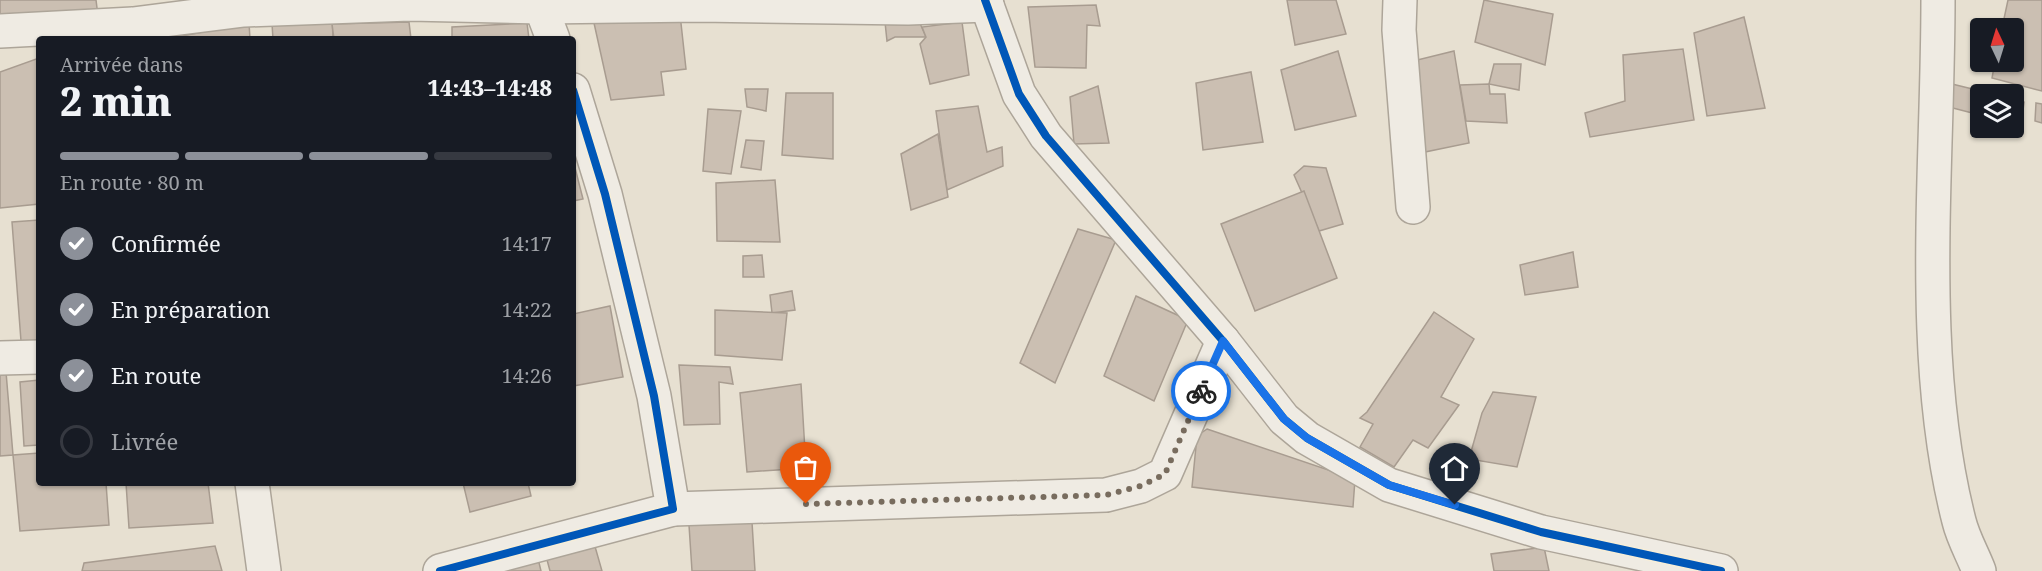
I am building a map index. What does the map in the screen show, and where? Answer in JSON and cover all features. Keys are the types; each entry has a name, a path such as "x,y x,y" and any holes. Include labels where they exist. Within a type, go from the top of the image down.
{"street":[{"path":"1400,0 1399,30 1413,207"},
{"path":"1938,0 1934,306 1942,441 1959,523 1979,571"},
{"path":"0,31 244,10 410,4 541,3 908,8 986,2 1019,94 1046,136 1223,341 1284,419 1307,438 1389,485 1541,532 1720,571"},
{"path":"541,3 552,36"},
{"path":"576,100 605,194 654,396 673,509"},
{"path":"440,571 673,509 1106,495 1141,486 1165,474 1223,341"},
{"path":"0,358 36,357"},
{"path":"252,486 264,571"}],"building":[{"path":"0,0 96,0 98,16 0,29"},
{"path":"1287,0 1336,0 1346,34 1295,45"},
{"path":"1484,0 1553,14 1545,65 1475,42"},
{"path":"2008,0 2042,0 2042,91 2024,86 2024,84 1992,78 1993,72 2024,72 2024,18 2004,18"},
{"path":"679,5 686,69 661,72 664,95 611,100 594,23"},
{"path":"1096,5 1100,26 1087,25 1086,68 1035,67 1028,7"},
{"path":"332,14 333,36 273,36 272,24"},
{"path":"1744,17 1765,108 1707,116 1694,33"},
{"path":"919,21 926,37 895,37 887,41 885,22"},
{"path":"409,22 411,36 334,36 332,24"},
{"path":"962,22 969,75 930,84 920,44 926,37 922,27"},
{"path":"249,23 250,36 182,36"},
{"path":"527,23 529,36 452,36 452,27"},
{"path":"1683,49 1694,120 1590,137 1585,113 1625,101 1623,55"},
{"path":"1338,51 1356,116 1295,130 1281,70"},
{"path":"1454,51 1469,143 1420,153 1409,62"},
{"path":"36,59 36,204 0,208 0,72"},
{"path":"1494,64 1521,64 1519,90 1489,84"},
{"path":"1251,72 1263,142 1203,150 1196,83"},
{"path":"1489,84 1490,94 1505,94 1507,123 1466,121 1460,85"},
{"path":"1952,84 1970,88 1970,112 1945,106"},
{"path":"1098,86 1109,143 1074,144 1070,97"},
{"path":"745,89 768,89 766,111 747,107"},
{"path":"786,93 833,93 833,159 782,155"},
{"path":"2036,103 2042,104 2042,123 2035,121"},
{"path":"978,106 987,152 1002,147 1003,166 947,190 936,111"},
{"path":"708,109 741,111 731,174 703,171"},
{"path":"938,134 948,197 911,210 901,154"},
{"path":"746,140 764,141 761,170 741,167"},
{"path":"1304,166 1326,168 1343,224 1319,231 1294,175"},
{"path":"576,172 583,199 576,200"},
{"path":"775,180 780,242 717,241 716,183"},
{"path":"1304,191 1337,278 1255,311 1221,224"},
{"path":"36,220 36,341 21,341 12,222"},
{"path":"1078,229 1116,240 1055,383 1020,363"},
{"path":"1573,252 1578,287 1525,295 1520,265"},
{"path":"762,255 764,277 743,277 743,256"},
{"path":"792,291 795,310 772,313 770,295"},
{"path":"1136,296 1188,320 1154,401 1104,376"},
{"path":"610,306 623,377 576,385 576,313"},
{"path":"715,310 787,313 782,360 715,355"},
{"path":"1434,312 1474,339 1441,397 1459,405 1428,448 1413,440 1394,467 1360,447 1373,424 1360,418 1367,412"},
{"path":"679,365 730,367 733,384 719,382 720,424 684,425"},
{"path":"6,372 13,455 0,456 0,373"},
{"path":"36,380 36,445 24,446 20,382"},
{"path":"801,384 806,468 747,472 740,393"},
{"path":"1493,392 1536,397 1517,467 1469,459 1482,413"},
{"path":"1207,429 1355,479 1353,507 1192,487 1197,436"},
{"path":"36,453 36,486 106,486 109,525 20,531 13,455"},
{"path":"126,486 208,486 213,523 129,528"},
{"path":"464,486 529,486 531,496 470,512"},
{"path":"752,522 755,571 692,571 689,525"},
{"path":"594,543 602,571 550,571 546,556"},
{"path":"215,546 222,571 82,571 84,563"},
{"path":"1544,547 1549,571 1494,571 1491,554"},
{"path":"536,550 541,571 495,571"}],"cycle path":[{"path":"985,0 1019,94 1046,136 1223,341 1284,419 1307,438 1389,485 1541,532 1721,571"},
{"path":"440,571 673,509 654,396 605,194 576,100"}],"way so far":[{"path":"806,504 1106,495 1141,486 1165,474 1201,391"}],"route":[{"path":"1201,391 1223,341 1284,419 1307,438 1389,485 1455,505"}]}
